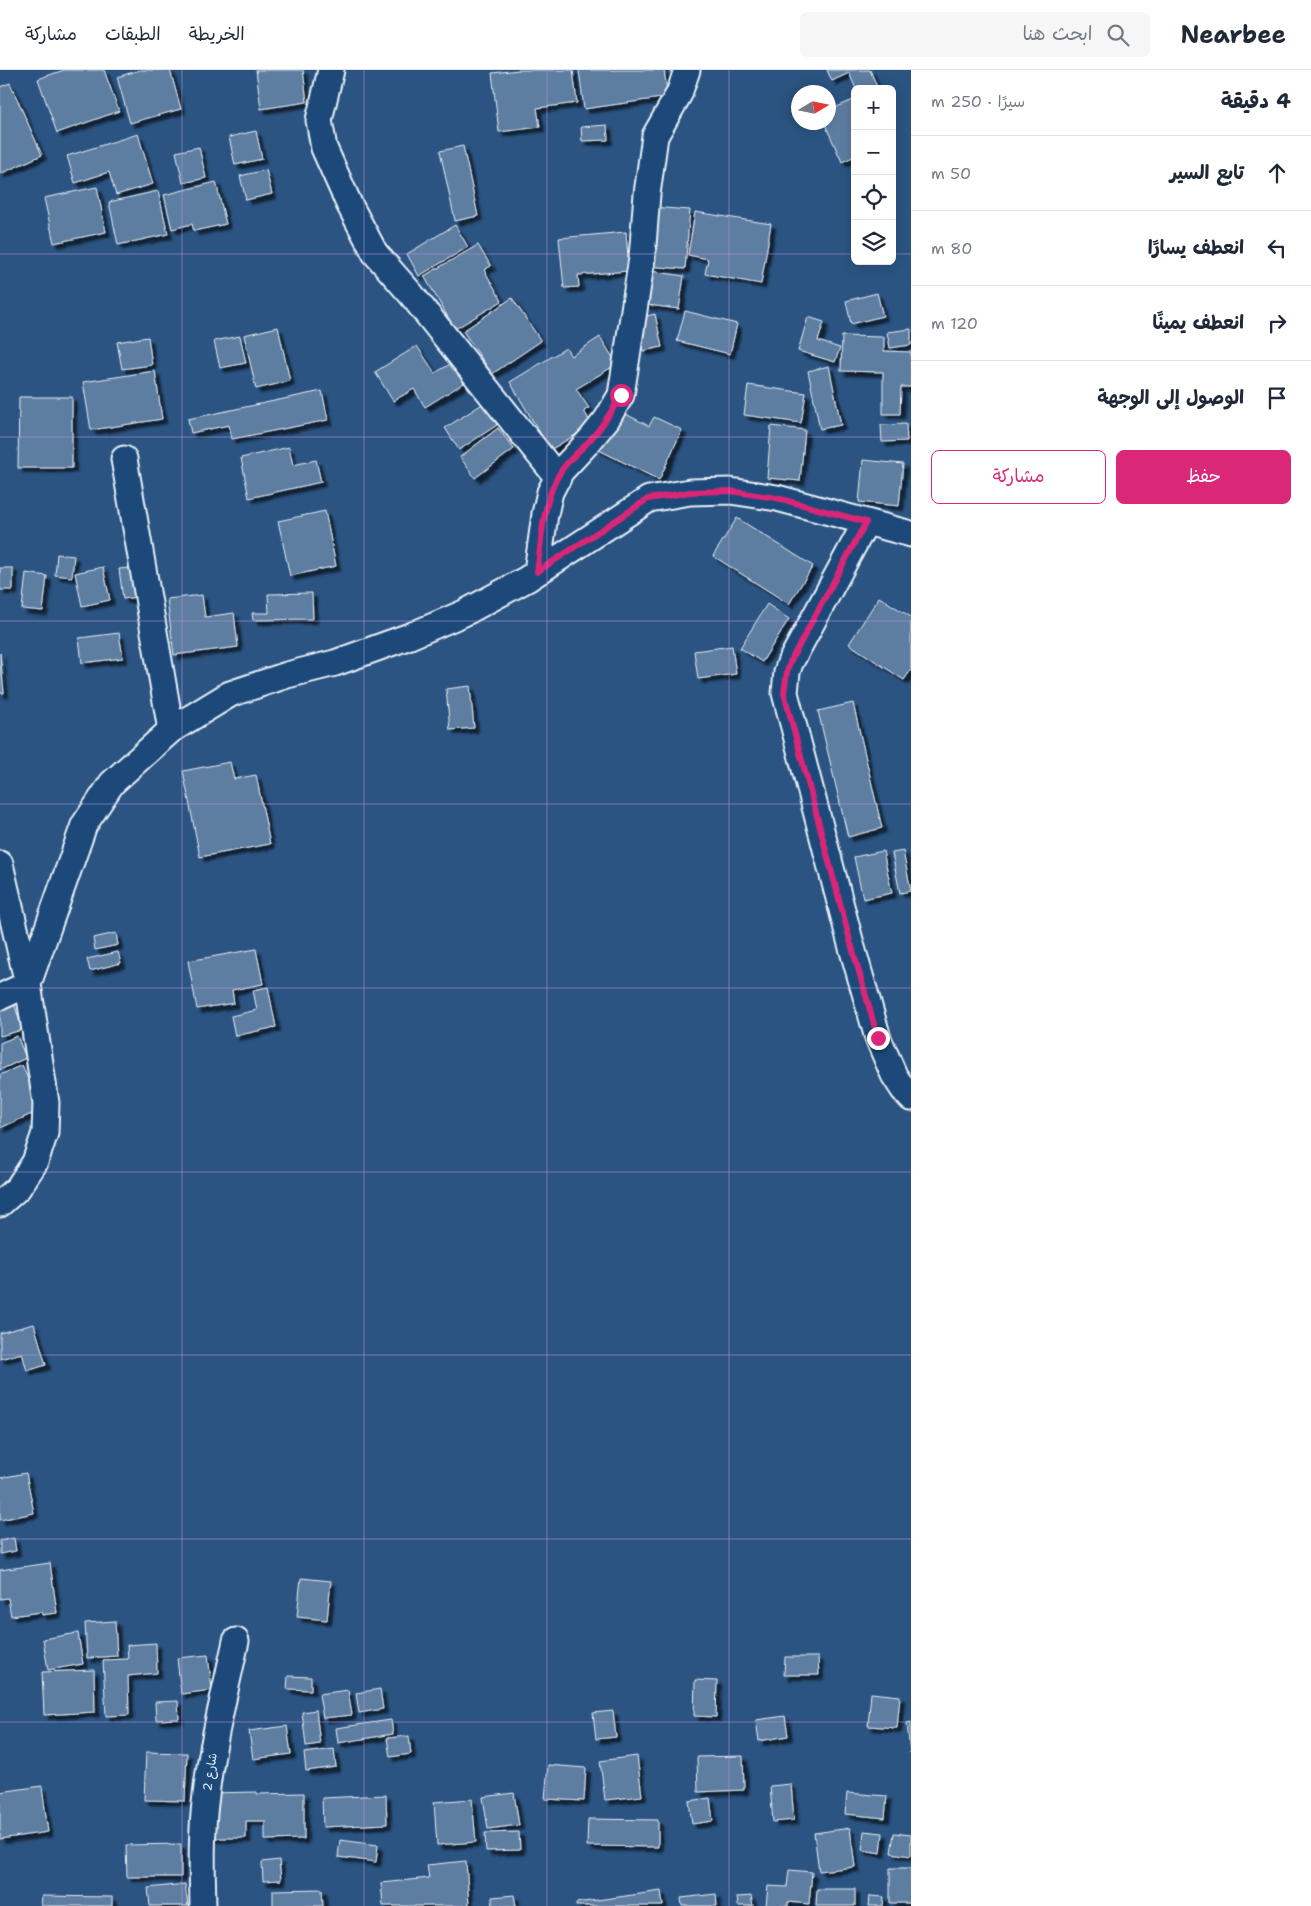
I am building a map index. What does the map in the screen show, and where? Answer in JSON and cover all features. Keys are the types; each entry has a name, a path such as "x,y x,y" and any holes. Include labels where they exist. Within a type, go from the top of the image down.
{"street":[{"path":"331,70 319,120 324,148 349,204 375,253 411,294 558,478"},
{"path":"537,572 550,492 561,471 607,419 621,395 642,258 647,194 656,136 680,94 687,70"},
{"path":"124,459 171,730"},
{"path":"0,997 28,984 84,825 112,782 171,730 230,694 287,675 335,663 410,636 464,613 537,572 648,499 690,492 730,491 777,498 911,534"},
{"path":"866,522 790,662 784,693 878,1038 894,1075 911,1098"},
{"path":"0,864 28,984 46,1102 45,1133 35,1162 18,1188 0,1204"},
{"name":"شارع 2","path":"203,1906 202,1868 206,1796 216,1735 236,1641"}],"building":[{"path":"64,70 104,70 119,111 57,133 38,79"},
{"path":"140,70 170,70 181,109 130,123 117,77"},
{"path":"256,70 303,70 307,102 261,109"},
{"path":"519,70 573,70 577,103 537,108 540,127 499,132 492,73"},
{"path":"579,70 664,70 668,97 584,109"},
{"path":"827,70 870,70 876,85 854,85 849,73 832,81"},
{"path":"10,83 42,155 0,174 0,87"},
{"path":"851,101 851,158 842,162 828,130 836,130 836,107"},
{"path":"607,125 608,140 582,141 581,127"},
{"path":"256,131 262,159 235,165 229,137"},
{"path":"138,134 153,184 116,195 109,172 75,183 67,156"},
{"path":"463,146 478,216 455,221 440,151"},
{"path":"199,147 206,178 183,183 176,152"},
{"path":"266,170 272,194 246,200 240,176"},
{"path":"216,182 226,224 194,231 192,224 172,229 164,195"},
{"path":"97,187 106,232 54,243 44,198"},
{"path":"158,191 168,234 118,245 109,202"},
{"path":"651,207 690,210 685,269 646,266"},
{"path":"695,212 771,224 761,284 705,274 708,259 688,255"},
{"path":"455,225 468,247 419,276 407,254"},
{"path":"626,232 629,271 578,275 579,287 564,288 559,238"},
{"path":"478,245 491,266 484,270 502,301 455,329 424,276"},
{"path":"644,270 684,276 679,309 640,304"},
{"path":"877,293 883,316 851,324 846,301"},
{"path":"512,298 541,341 492,374 463,331"},
{"path":"685,311 737,324 730,354 677,341"},
{"path":"655,314 662,347 643,351 635,319"},
{"path":"808,317 824,322 818,341 840,348 835,362 798,351"},
{"path":"278,327 290,381 256,389 244,335"},
{"path":"911,329 911,345 890,348 887,332"},
{"path":"240,336 246,363 220,368 214,341"},
{"path":"842,336 884,337 884,351 911,352 911,387 901,387 900,414 883,414 883,372 841,371"},
{"path":"148,337 152,365 122,369 117,342"},
{"path":"600,337 617,364 576,389 589,408 584,411 592,425 550,450 510,382 566,348 571,356"},
{"path":"417,346 435,373 452,363 464,383 425,407 414,389 393,401 375,372"},
{"path":"829,366 841,425 820,429 808,371"},
{"path":"155,371 162,419 91,430 83,382"},
{"path":"748,385 806,393 801,423 744,415"},
{"path":"322,391 328,420 232,439 229,425 191,433 188,419"},
{"path":"19,397 72,397 72,468 18,468"},
{"path":"484,403 497,425 459,450 445,428"},
{"path":"616,409 649,426 654,417 682,430 659,480 597,449"},
{"path":"906,424 907,441 882,442 881,425"},
{"path":"771,426 805,430 800,481 767,478"},
{"path":"498,428 514,449 475,478 460,457"},
{"path":"289,447 293,465 316,460 321,482 249,498 241,458"},
{"path":"863,460 903,464 899,506 859,502"},
{"path":"325,511 336,566 290,576 278,521"},
{"path":"737,518 813,566 789,604 713,556"},
{"path":"57,554 74,556 72,577 55,575"},
{"path":"103,567 110,600 82,606 75,573"},
{"path":"139,567 143,596 123,599 119,569"},
{"path":"0,568 13,568 13,590 0,590"},
{"path":"26,573 47,576 43,611 22,609"},
{"path":"312,593 313,619 253,620 252,613 269,613 268,594"},
{"path":"202,595 205,617 234,613 238,647 174,655 167,599"},
{"path":"879,597 911,617 911,670 904,680 849,644"},
{"path":"767,604 789,619 762,662 740,648"},
{"path":"119,633 123,658 82,663 79,638"},
{"path":"732,646 736,674 698,679 694,651"},
{"path":"0,653 4,693 0,693"},
{"path":"470,686 474,728 450,730 446,689"},
{"path":"853,703 882,828 848,837 818,711"},
{"path":"230,762 234,779 256,775 270,844 200,857 183,771"},
{"path":"883,851 892,893 863,899 854,857"},
{"path":"903,851 911,891 900,893 892,853"},
{"path":"116,933 118,945 95,950 93,938"},
{"path":"256,949 263,984 232,990 234,1003 197,1009 188,961"},
{"path":"118,952 121,963 90,971 87,959"},
{"path":"268,987 276,1027 235,1036 231,1016 257,1010 253,990"},
{"path":"12,995 22,1030 0,1036 0,998"},
{"path":"17,1036 26,1058 0,1070 0,1043"},
{"path":"22,1065 41,1110 0,1128 0,1075"},
{"path":"34,1324 46,1365 27,1371 22,1353 0,1359 0,1333"},
{"path":"26,1473 34,1513 0,1520 0,1478"},
{"path":"14,1538 16,1551 0,1554 0,1541"},
{"path":"50,1563 57,1613 42,1615 41,1612 11,1616 8,1598 0,1599 0,1570"},
{"path":"301,1578 331,1581 327,1620 297,1617"},
{"path":"115,1621 117,1656 87,1658 85,1623"},
{"path":"78,1633 83,1664 48,1670 43,1639"},
{"path":"156,1643 157,1673 128,1676 129,1715 106,1716 103,1660 128,1659 127,1645"},
{"path":"208,1655 212,1690 181,1694 177,1658"},
{"path":"785,1657 818,1657 819,1675 784,1675"},
{"path":"94,1670 95,1712 44,1715 42,1672"},
{"path":"288,1676 311,1677 311,1690 287,1689"},
{"path":"695,1680 717,1681 716,1717 694,1716"},
{"path":"380,1689 383,1709 359,1713 356,1693"},
{"path":"348,1690 352,1715 323,1718 319,1694"},
{"path":"871,1693 900,1696 897,1728 868,1726"},
{"path":"178,1701 179,1719 156,1720 155,1702"},
{"path":"316,1710 320,1744 306,1746 302,1712"},
{"path":"613,1711 616,1737 596,1739 593,1713"},
{"path":"785,1716 788,1736 759,1741 756,1720"},
{"path":"391,1720 393,1734 338,1743 336,1728"},
{"path":"911,1722 911,1753 910,1753 907,1723"},
{"path":"287,1726 291,1754 253,1759 249,1731"},
{"path":"409,1736 411,1754 390,1757 387,1738"},
{"path":"334,1749 336,1767 306,1771 304,1753"},
{"path":"146,1752 187,1753 185,1801 144,1800"},
{"path":"637,1756 642,1796 605,1800 600,1761"},
{"path":"743,1756 744,1790 698,1792 697,1757"},
{"path":"548,1765 586,1768 584,1801 545,1799"},
{"path":"791,1784 794,1820 773,1822 770,1786"},
{"path":"42,1786 48,1832 0,1839 0,1792"},
{"path":"257,1792 257,1794 304,1793 304,1839 265,1840 265,1821 246,1821 246,1838 208,1838 208,1793"},
{"path":"514,1793 519,1825 488,1829 483,1797"},
{"path":"847,1793 887,1796 885,1818 845,1814"},
{"path":"386,1795 387,1824 323,1827 322,1798"},
{"path":"710,1798 713,1821 692,1824 689,1801"},
{"path":"472,1799 476,1842 437,1845 434,1802"},
{"path":"588,1819 658,1820 658,1847 587,1846"},
{"path":"850,1828 855,1867 819,1871 814,1833"},
{"path":"864,1831 883,1833 881,1853 862,1850"},
{"path":"519,1832 520,1850 486,1851 485,1833"},
{"path":"894,1833 911,1835 911,1856 891,1853"},
{"path":"340,1840 378,1845 376,1862 338,1857"},
{"path":"181,1844 181,1877 127,1877 126,1845"},
{"path":"279,1860 281,1880 263,1881 262,1862"},
{"path":"466,1861 469,1906 383,1906 381,1883 429,1878 427,1865"},
{"path":"890,1868 911,1868 911,1903 890,1903"},
{"path":"789,1870 812,1872 809,1904 788,1902 788,1906 766,1906 768,1886 787,1887"},
{"path":"185,1884 188,1906 150,1906 148,1888"},
{"path":"322,1889 323,1906 273,1906 273,1890"},
{"path":"817,1889 855,1889 855,1906 816,1906"},
{"path":"661,1891 663,1906 576,1906 576,1903"},
{"path":"716,1894 717,1906 682,1906 681,1898"},
{"path":"514,1895 516,1906 493,1906 492,1897"},
{"path":"42,1896 112,1897 112,1906 41,1906"},
{"path":"751,1896 753,1906 738,1906 737,1897"},
{"path":"870,1896 884,1897 883,1906 869,1906"}],"route":[{"path":"621,395 607,419 561,471 550,492 537,572 648,499 690,492 730,491 777,498 866,522 799,649 790,662 784,693 878,1038"}]}
